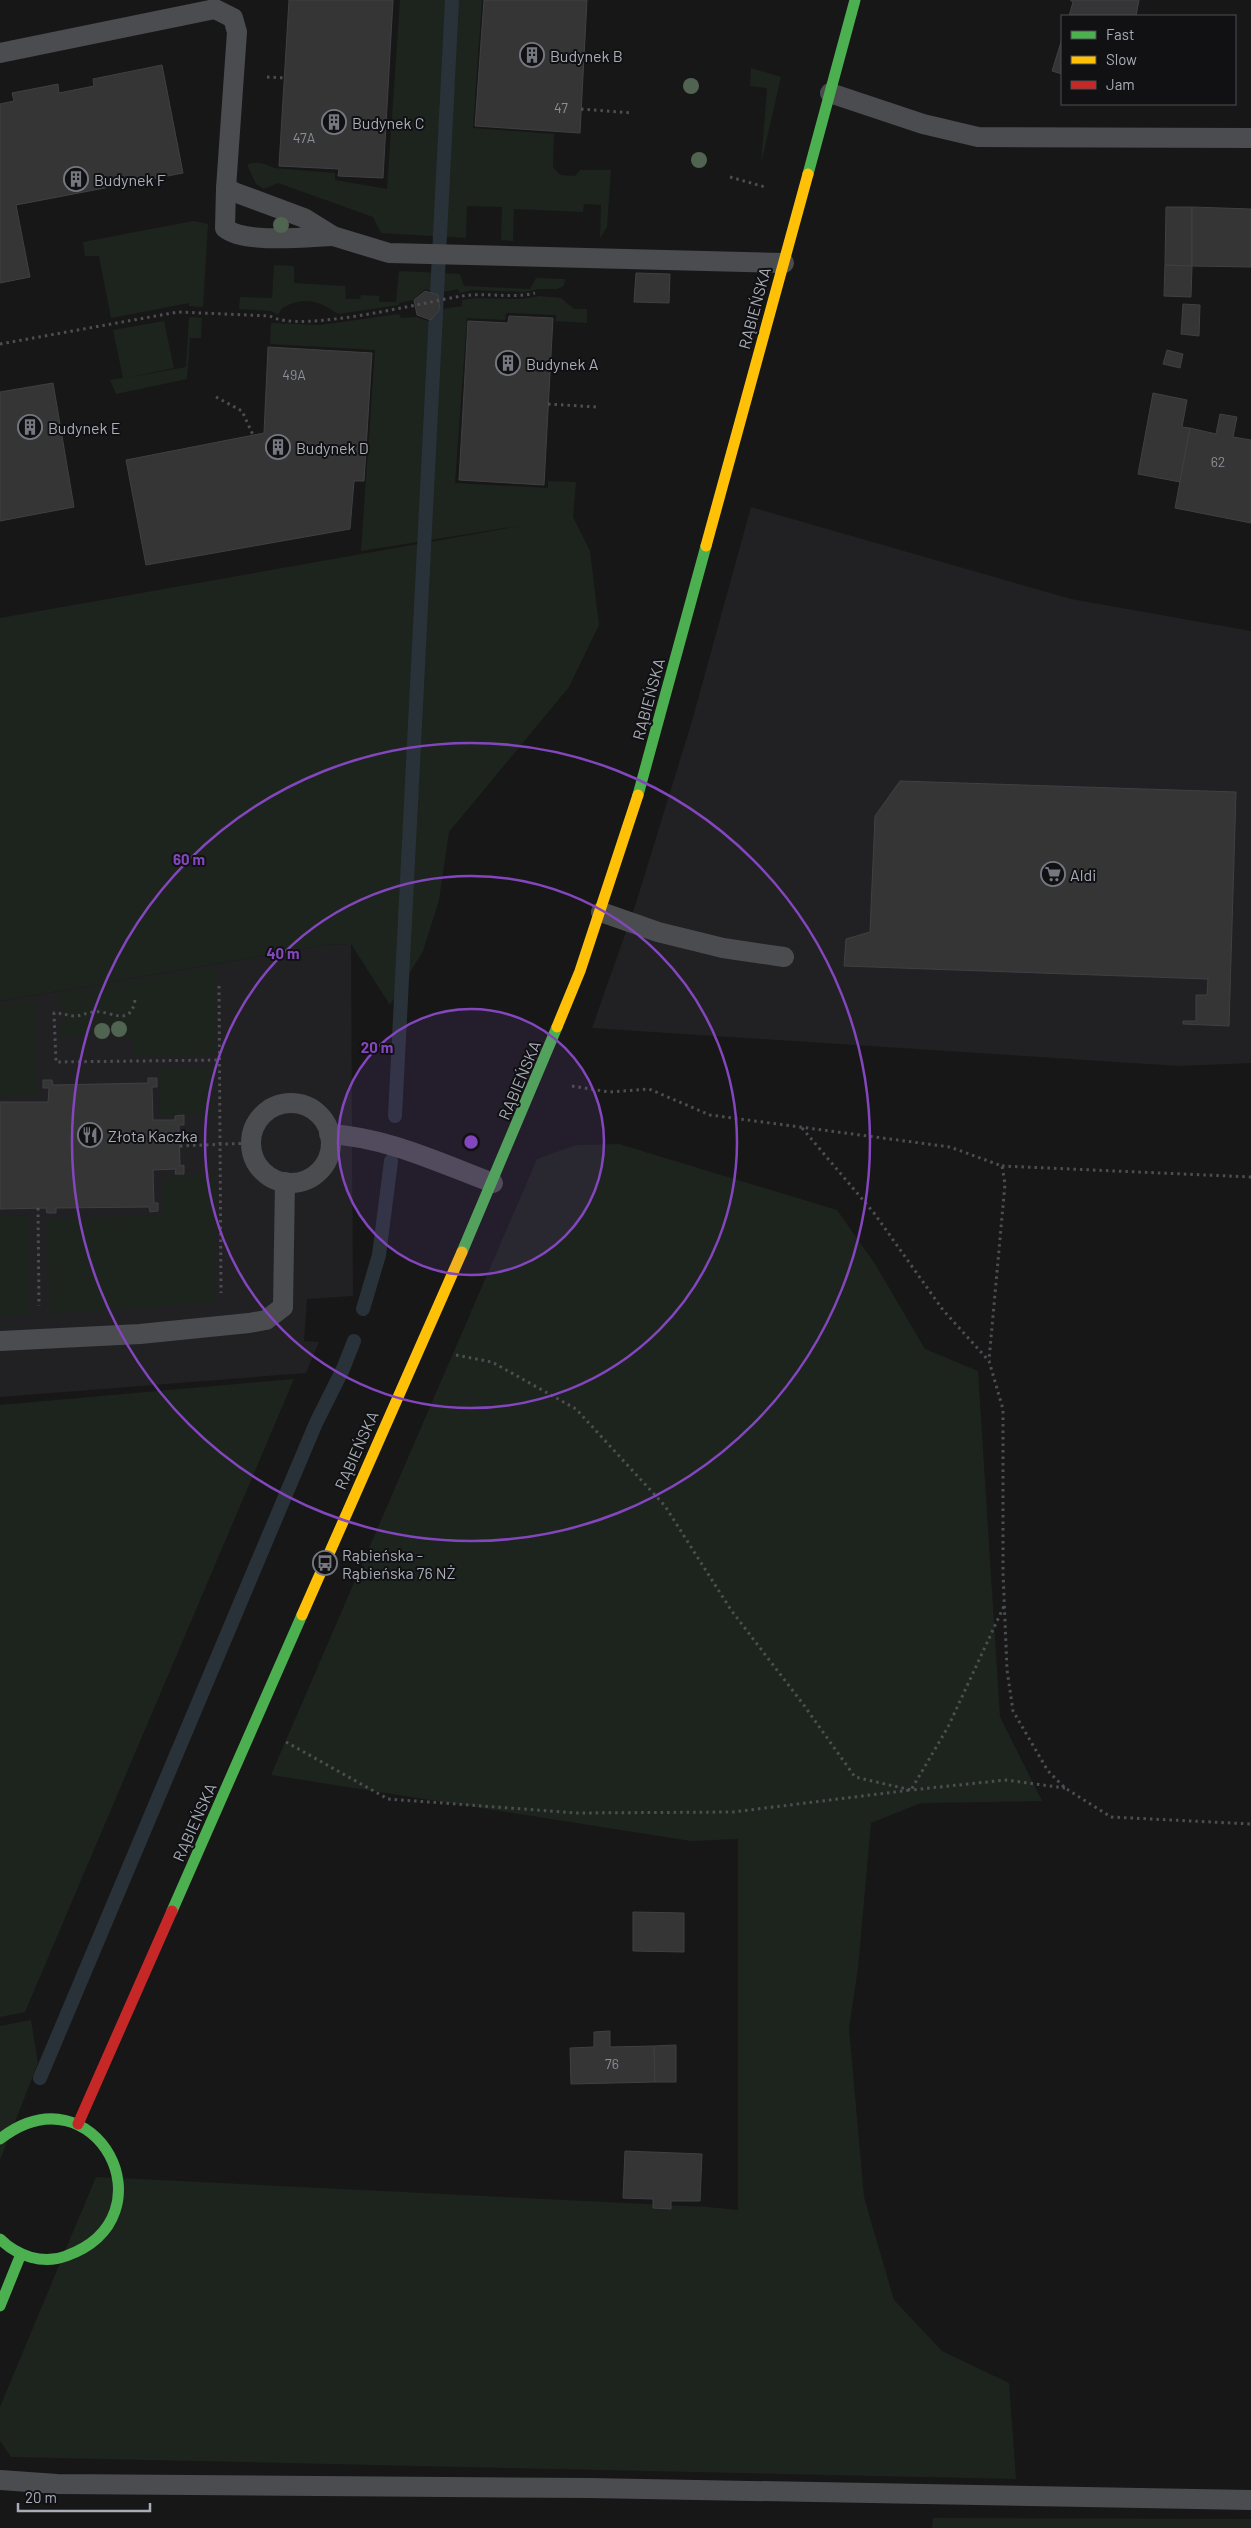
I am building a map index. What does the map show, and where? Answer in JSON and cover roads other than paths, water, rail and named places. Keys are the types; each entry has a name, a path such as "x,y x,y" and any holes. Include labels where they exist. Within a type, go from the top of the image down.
{"street":[{"name":"RĄBIEŃSKA","path":"78,2124 493,1183 537,1080 601,912 641,786 855,0"},
{"path":"0,2139 14,2128 34,2120 56,2118 78,2124 94,2133 106,2147 115,2163 120,2181 119,2199 114,2217 98,2240 75,2255 57,2260 39,2259 22,2254 0,2239"},
{"path":"0,2306 22,2254"}],"lane":[{"path":"0,52 216,9 233,18 237,32 225,228 231,234 258,237 333,236"},
{"path":"830,93 923,124 978,137 1251,138"},
{"path":"226,188 304,218 333,236 389,252 784,263"},
{"path":"601,912 658,932 723,948 784,957"},
{"path":"296,1103 308,1107 319,1115 327,1126 329,1134 330,1152 325,1164 317,1174 306,1180 285,1182 268,1176 259,1167 253,1156 251,1143 253,1130 260,1118 270,1109 282,1104 296,1103"},
{"path":"329,1134 352,1135 378,1141 493,1183"},
{"path":"0,1341 140,1334 266,1320 283,1307 285,1182"},
{"path":"0,2480 57,2484 600,2488 1251,2500"}],"waterway":[{"path":"395,1116 452,0"},
{"path":"363,1309 379,1255 391,1161"},
{"path":"40,2078 316,1423 343,1369 354,1341"}],"place":[{"name":"Budynek B","path":"532,55"},
{"name":"Budynek C","path":"334,122"},
{"name":"Budynek F","path":"76,179"},
{"name":"Budynek A","path":"508,363"},
{"name":"Budynek E","path":"30,427"},
{"name":"Budynek D","path":"278,447"},
{"name":"Aldi","path":"1053,874"},
{"name":"Złota Kaczka","path":"90,1135"},
{"name":"Rąbieńska - Rąbieńska 76 NŻ","path":"325,1563"}]}
